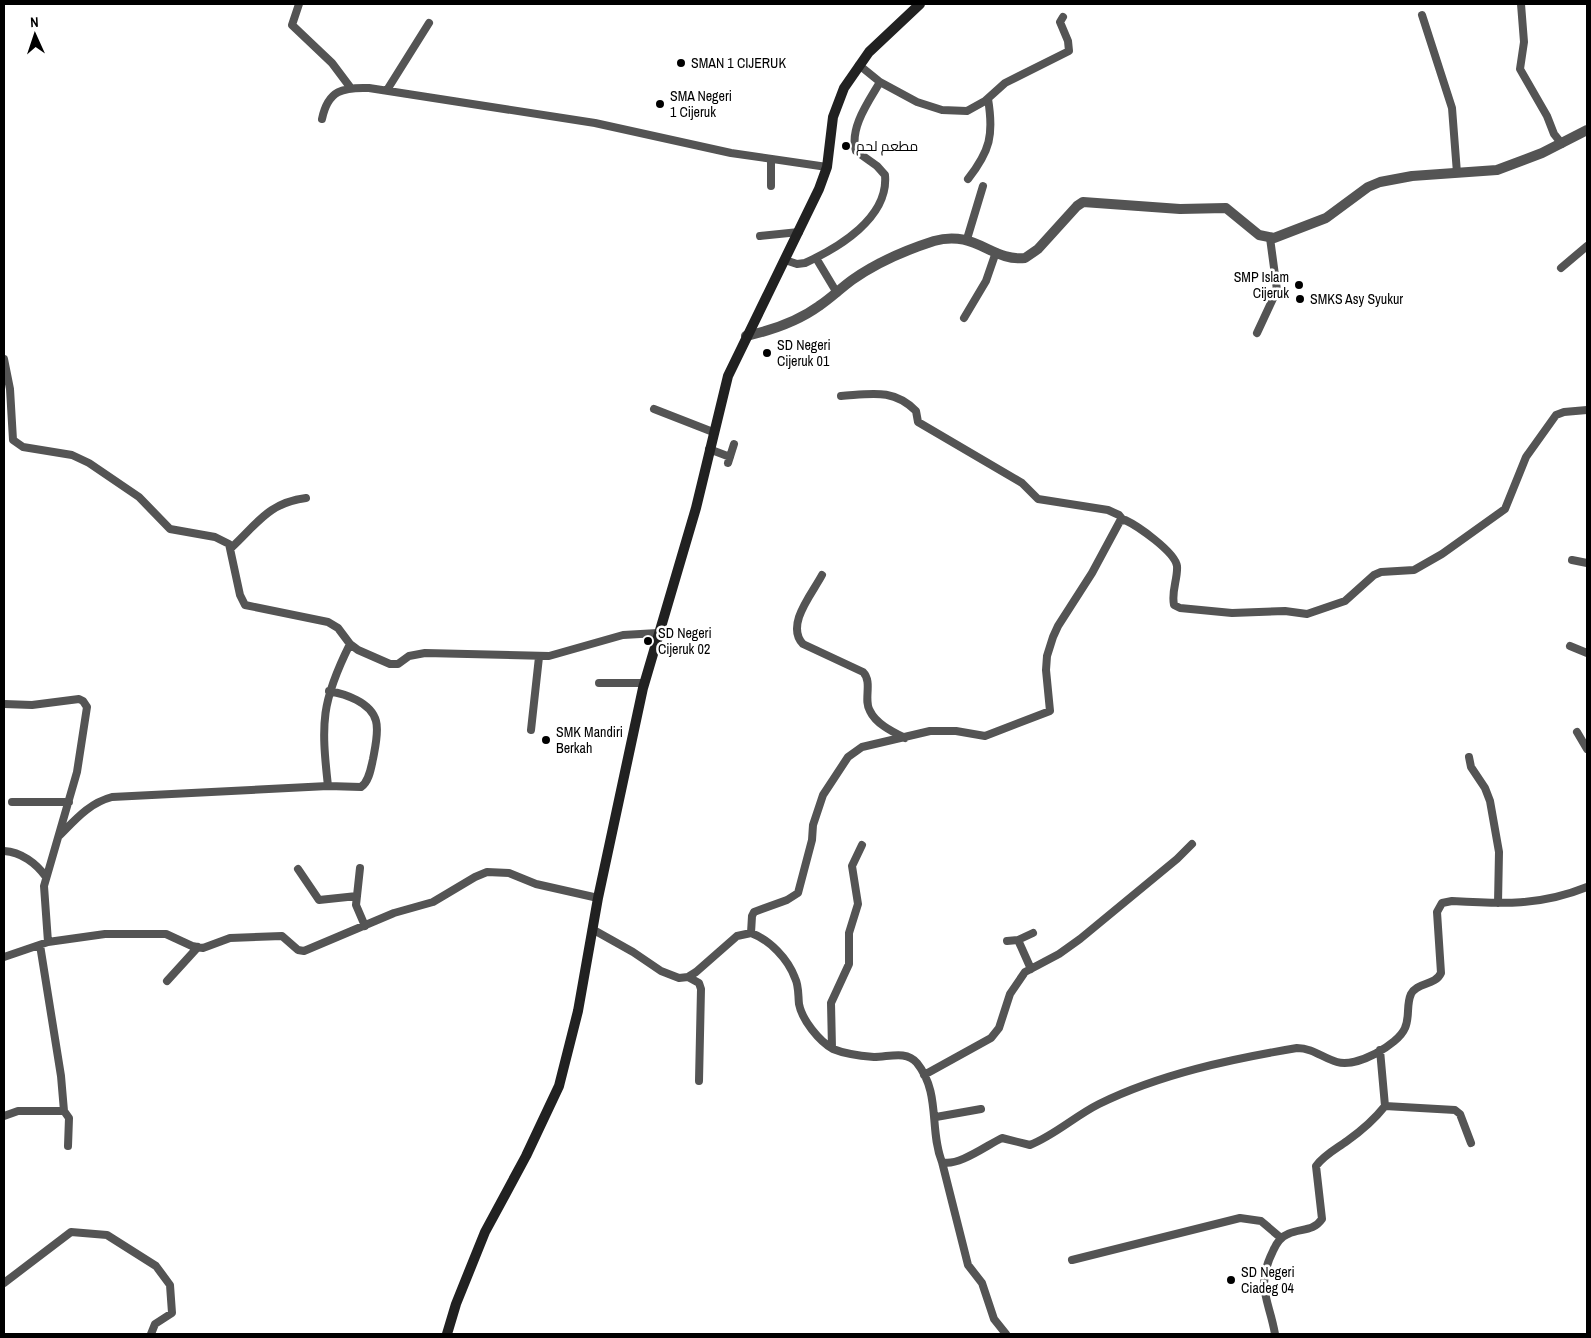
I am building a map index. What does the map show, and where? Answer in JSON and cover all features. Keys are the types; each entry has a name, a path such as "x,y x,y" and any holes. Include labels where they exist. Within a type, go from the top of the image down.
{"main road":[{"path":"447,1334 456,1304 486,1232 556,1095 572,1037 606,858 645,683 658,633 696,508 728,376 785,260 827,167 832,117 836,104 858,66 886,34 920,4"}],"street":[{"path":"300,4 292,25 332,63 350,87"},
{"path":"1522,4 1524,42 1520,69 1547,116 1554,134 1562,144"},
{"path":"1422,15 1452,108 1457,173"},
{"path":"858,66 880,82 916,102 942,110 966,111 988,99 1005,83 1069,51 1068,41 1060,22 1063,17"},
{"path":"387,90 429,23"},
{"path":"785,260 801,264 816,258 861,230 882,197 885,182 882,171 856,151 854,139 866,107 880,82"},
{"path":"322,119 332,96 350,87 387,90 595,122 726,152 827,167"},
{"path":"968,179 981,163 989,145 991,120 988,99"},
{"path":"746,336 789,324 820,306 858,276 900,254 943,239 967,239 1000,253 1016,258 1025,258 1033,254 1077,206 1086,202 1180,209 1226,208 1259,235 1270,238 1326,218 1368,187 1380,182 1412,176 1497,170 1562,144 1587,130"},
{"path":"771,159 771,186"},
{"path":"967,239 982,186"},
{"path":"760,236 798,232"},
{"path":"1257,333 1277,290 1270,238"},
{"path":"1561,268 1587,246"},
{"path":"964,318 1000,253"},
{"path":"816,258 836,292"},
{"path":"4,360 12,402 11,436 17,444 80,458 139,497 170,529 223,540 231,548 239,588 245,605 328,622 338,628 350,644 380,661 395,665 420,653 539,657 560,654 623,635 658,633"},
{"path":"841,396 884,393 892,396 916,411 918,422 1022,483 1035,498 1108,510 1119,515 1123,520 1137,527 1159,545 1175,562 1177,572 1173,598 1174,605 1180,608 1232,613 1285,611 1307,614 1345,601 1374,575 1381,572 1414,570 1442,554 1498,516 1511,497 1526,457 1556,415 1564,412 1587,410"},
{"path":"654,409 713,432"},
{"path":"709,449 729,460 734,444"},
{"path":"231,548 274,507 285,502 306,498"},
{"path":"751,933 754,912 787,900 798,893 812,840 813,825 823,795 848,757 862,747 930,732 944,731 985,736 1050,711 1046,670 1047,656 1053,637 1123,520"},
{"path":"1572,560 1587,563"},
{"path":"822,576 796,623 798,639 803,644 863,672 867,678 869,711 880,722 905,738"},
{"path":"328,786 322,735 329,691 350,644"},
{"path":"1570,646 1587,653"},
{"path":"530,730 539,657"},
{"path":"599,683 645,683"},
{"path":"58,837 88,807 98,800 112,797 328,786 361,787 364,785 372,768 376,741 376,721 372,714 346,694 329,691"},
{"path":"4,704 32,705 79,699 87,707 77,772 44,886 48,942"},
{"path":"1577,732 1587,749"},
{"path":"1469,757 1471,767 1485,788 1490,801 1499,852 1498,904"},
{"path":"12,802 69,802"},
{"path":"924,1075 950,1062 994,1034 1010,994 1022,976 1059,954 1093,929 1192,844"},
{"path":"832,1048 830,1003 849,964 850,933 858,904 852,866 862,845"},
{"path":"4,852 20,854 39,867 46,877"},
{"path":"360,868 356,905 362,921"},
{"path":"298,869 319,900 357,896"},
{"path":"4,957 48,942 105,934 148,932 171,935 198,947 210,946 224,940 242,937 280,936 304,951 362,921 433,902 475,877 493,872 509,873 536,884 598,898"},
{"path":"942,1162 953,1163 1002,1138 1030,1145 1110,1099 1179,1074 1225,1061 1297,1048 1316,1052 1336,1062 1350,1063 1366,1058 1400,1037 1405,1028 1408,1007 1415,990 1433,983 1442,973 1437,912 1442,903 1452,901 1498,904 1540,902 1587,887"},
{"path":"592,929 633,952 668,975 688,977 698,983 701,988 699,1081"},
{"path":"688,977 709,962 736,936 751,933 766,940 788,964 796,979 802,1014 818,1036 832,1048 858,1055 903,1055 912,1058 924,1075 936,1117 936,1143 968,1265 982,1283 994,1318 1006,1334"},
{"path":"1007,941 1018,940 1033,933"},
{"path":"1018,940 1031,969"},
{"path":"40,944 61,1076 64,1111 69,1118 68,1146"},
{"path":"167,981 198,947"},
{"path":"1274,1334 1263,1284 1271,1255 1280,1238 1288,1234 1317,1227 1322,1219 1316,1166 1326,1155 1376,1118 1384,1106 1380,1050"},
{"path":"1384,1106 1455,1110 1460,1114 1471,1143"},
{"path":"936,1117 980,1109"},
{"path":"4,1116 18,1111 64,1111"},
{"path":"1072,1260 1240,1218 1261,1221 1280,1238"},
{"path":"4,1283 72,1232 107,1234 156,1266 170,1285 172,1313 155,1324 151,1334"}],"place":[{"name":"SMAN 1 CIJERUK","path":"681,63"},
{"name":"SMA Negeri 1 Cijeruk","path":"660,104"},
{"name":"مطعم لحم","path":"846,146"},
{"name":"SMP Islam Cijeruk","path":"1299,285"},
{"name":"SMKS Asy Syukur","path":"1300,299"},
{"name":"SD Negeri Cijeruk 01","path":"767,353"},
{"name":"SD Negeri Cijeruk 02","path":"648,641"},
{"name":"SMK Mandiri Berkah","path":"546,740"},
{"name":"SD Negeri Ciadeg 04","path":"1231,1280"}]}
